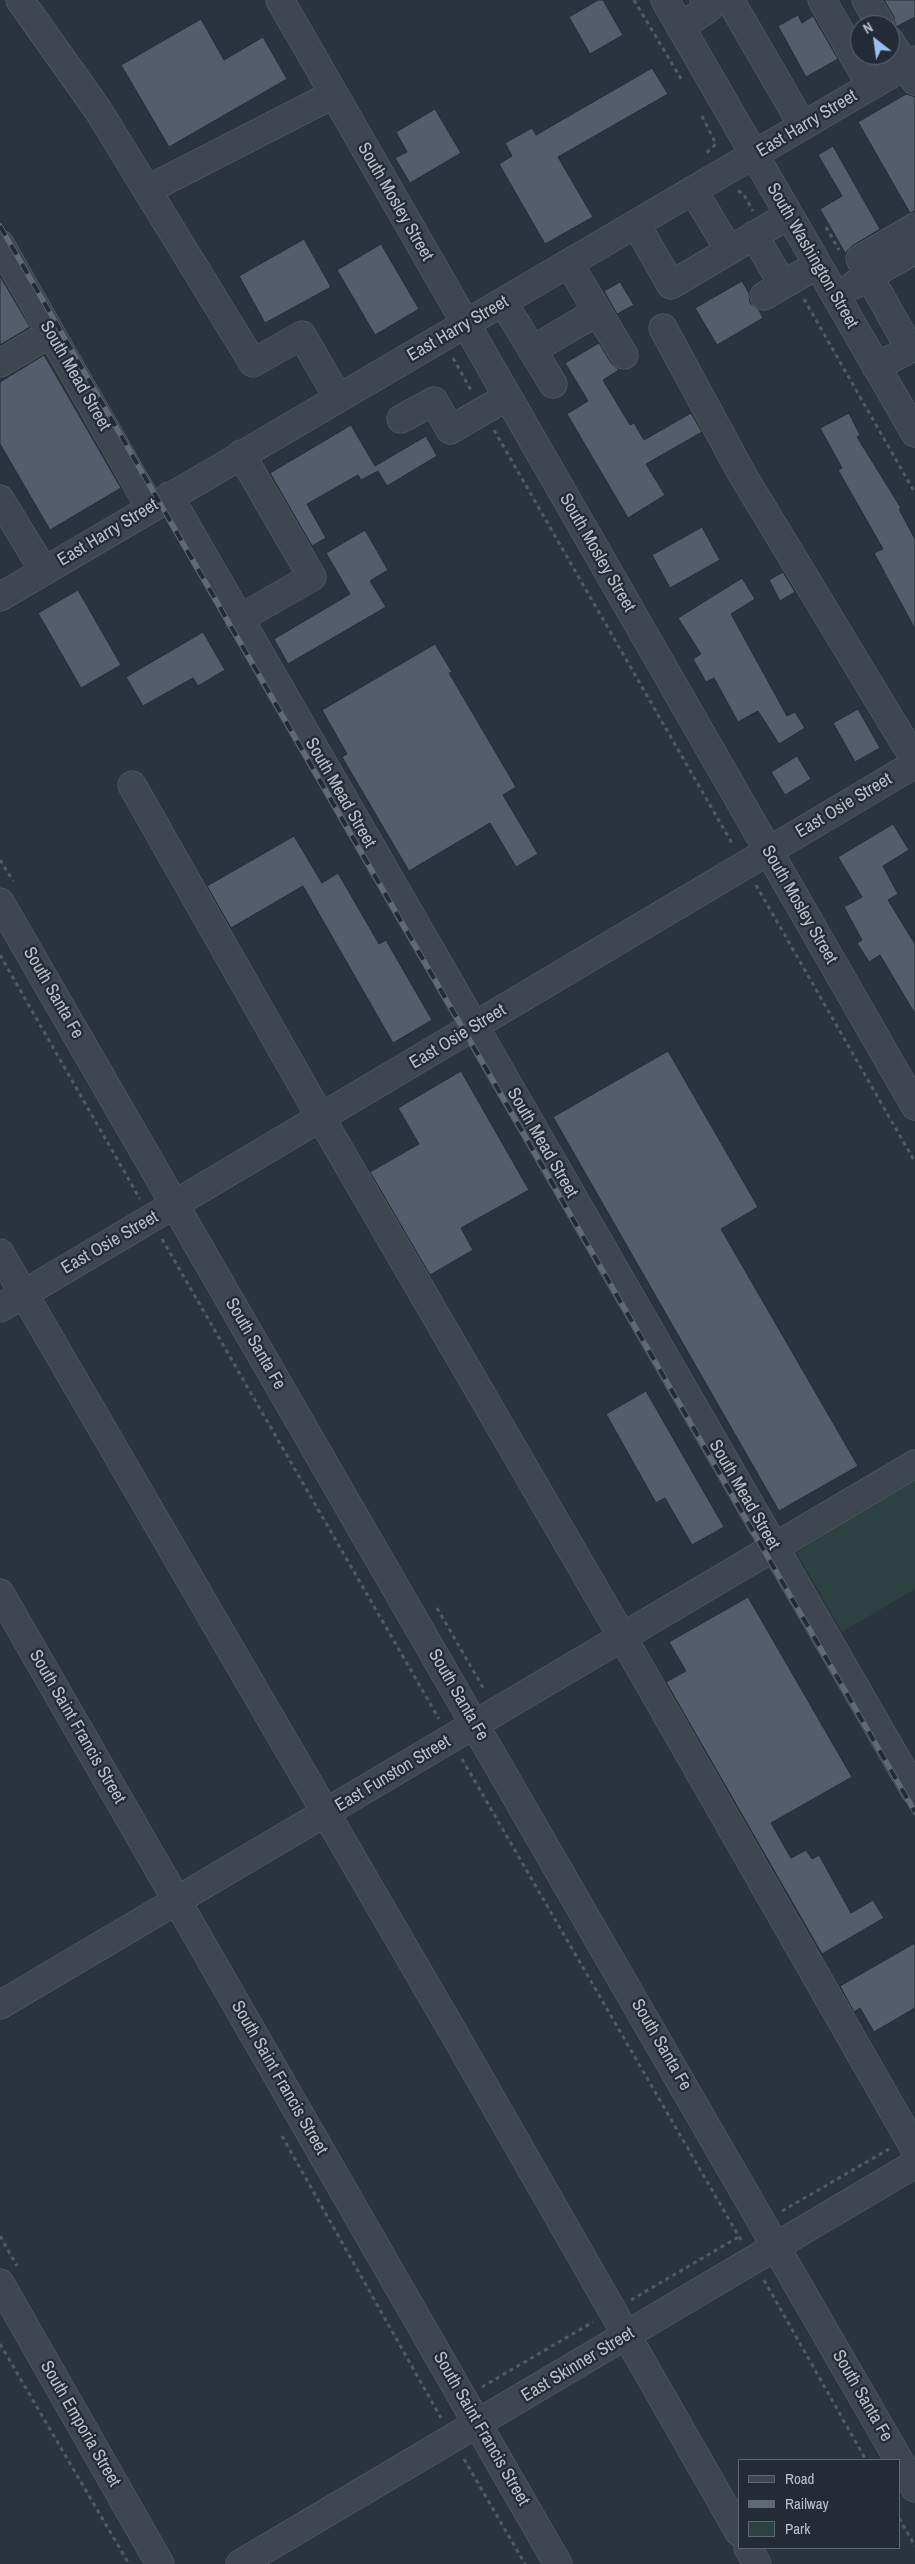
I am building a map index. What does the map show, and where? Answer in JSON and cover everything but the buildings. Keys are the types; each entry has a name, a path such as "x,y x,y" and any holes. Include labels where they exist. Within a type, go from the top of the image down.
{"street":[{"path":"20,0 98,110 254,363 302,335 338,398"},
{"name":"South Mosley Street","path":"280,0 915,1106"},
{"name":"South Washington Street","path":"665,0 915,433"},
{"path":"822,0 871,86"},
{"path":"866,0 875,15"},
{"path":"680,27 717,2 803,126"},
{"path":"900,54 912,69"},
{"name":"East Harry Street","path":"0,597 871,86 912,69"},
{"path":"147,190 334,94"},
{"path":"693,190 729,250"},
{"path":"636,224 671,284 789,215"},
{"path":"876,367 910,349 860,259 915,227"},
{"path":"754,236 774,291 817,265"},
{"name":"South Mead Street","path":"0,244 51,333 160,502 239,619 915,1791"},
{"path":"835,295 915,250"},
{"path":"569,264 624,356"},
{"path":"503,302 552,384"},
{"path":"532,350 598,312"},
{"path":"663,328 742,474 915,762"},
{"path":"0,363 51,333"},
{"path":"401,419 434,401 450,430 507,397"},
{"path":"239,619 312,577 242,454"},
{"path":"0,499 8,528 44,571"},
{"name":"East Osie Street","path":"0,1308 475,1027 915,762"},
{"path":"132,785 321,1118 623,1638 912,2143"},
{"name":"South Santa Fe","path":"0,902 898,2459"},
{"path":"0,1253 613,2310 738,2530"},
{"name":"East Funston Street","path":"0,2005 326,1814 915,1464"},
{"name":"South Saint Francis Street","path":"0,1593 558,2564"},
{"name":"East Skinner Street","path":"240,2564 915,2164"},
{"name":"South Emporia Street","path":"0,2283 160,2564"},
{"name":"South Santa Fe","path":"900,2462 915,2488"},
{"path":"749,2549 757,2564"}],"path":[{"path":"634,0 687,89"},
{"path":"701,113 716,144 701,158"},
{"path":"452,356 915,1162"},
{"path":"0,955 739,2236 865,2459"},
{"path":"278,2128 525,2564"},
{"path":"438,2413 763,2222 912,2143"},
{"path":"0,2344 129,2564"},
{"path":"900,2520 915,2546"}],"green space":[{"path":"915,1481 915,1589 842,1632 795,1550"}],"railway":[{"path":"0,226 915,1812"}]}
